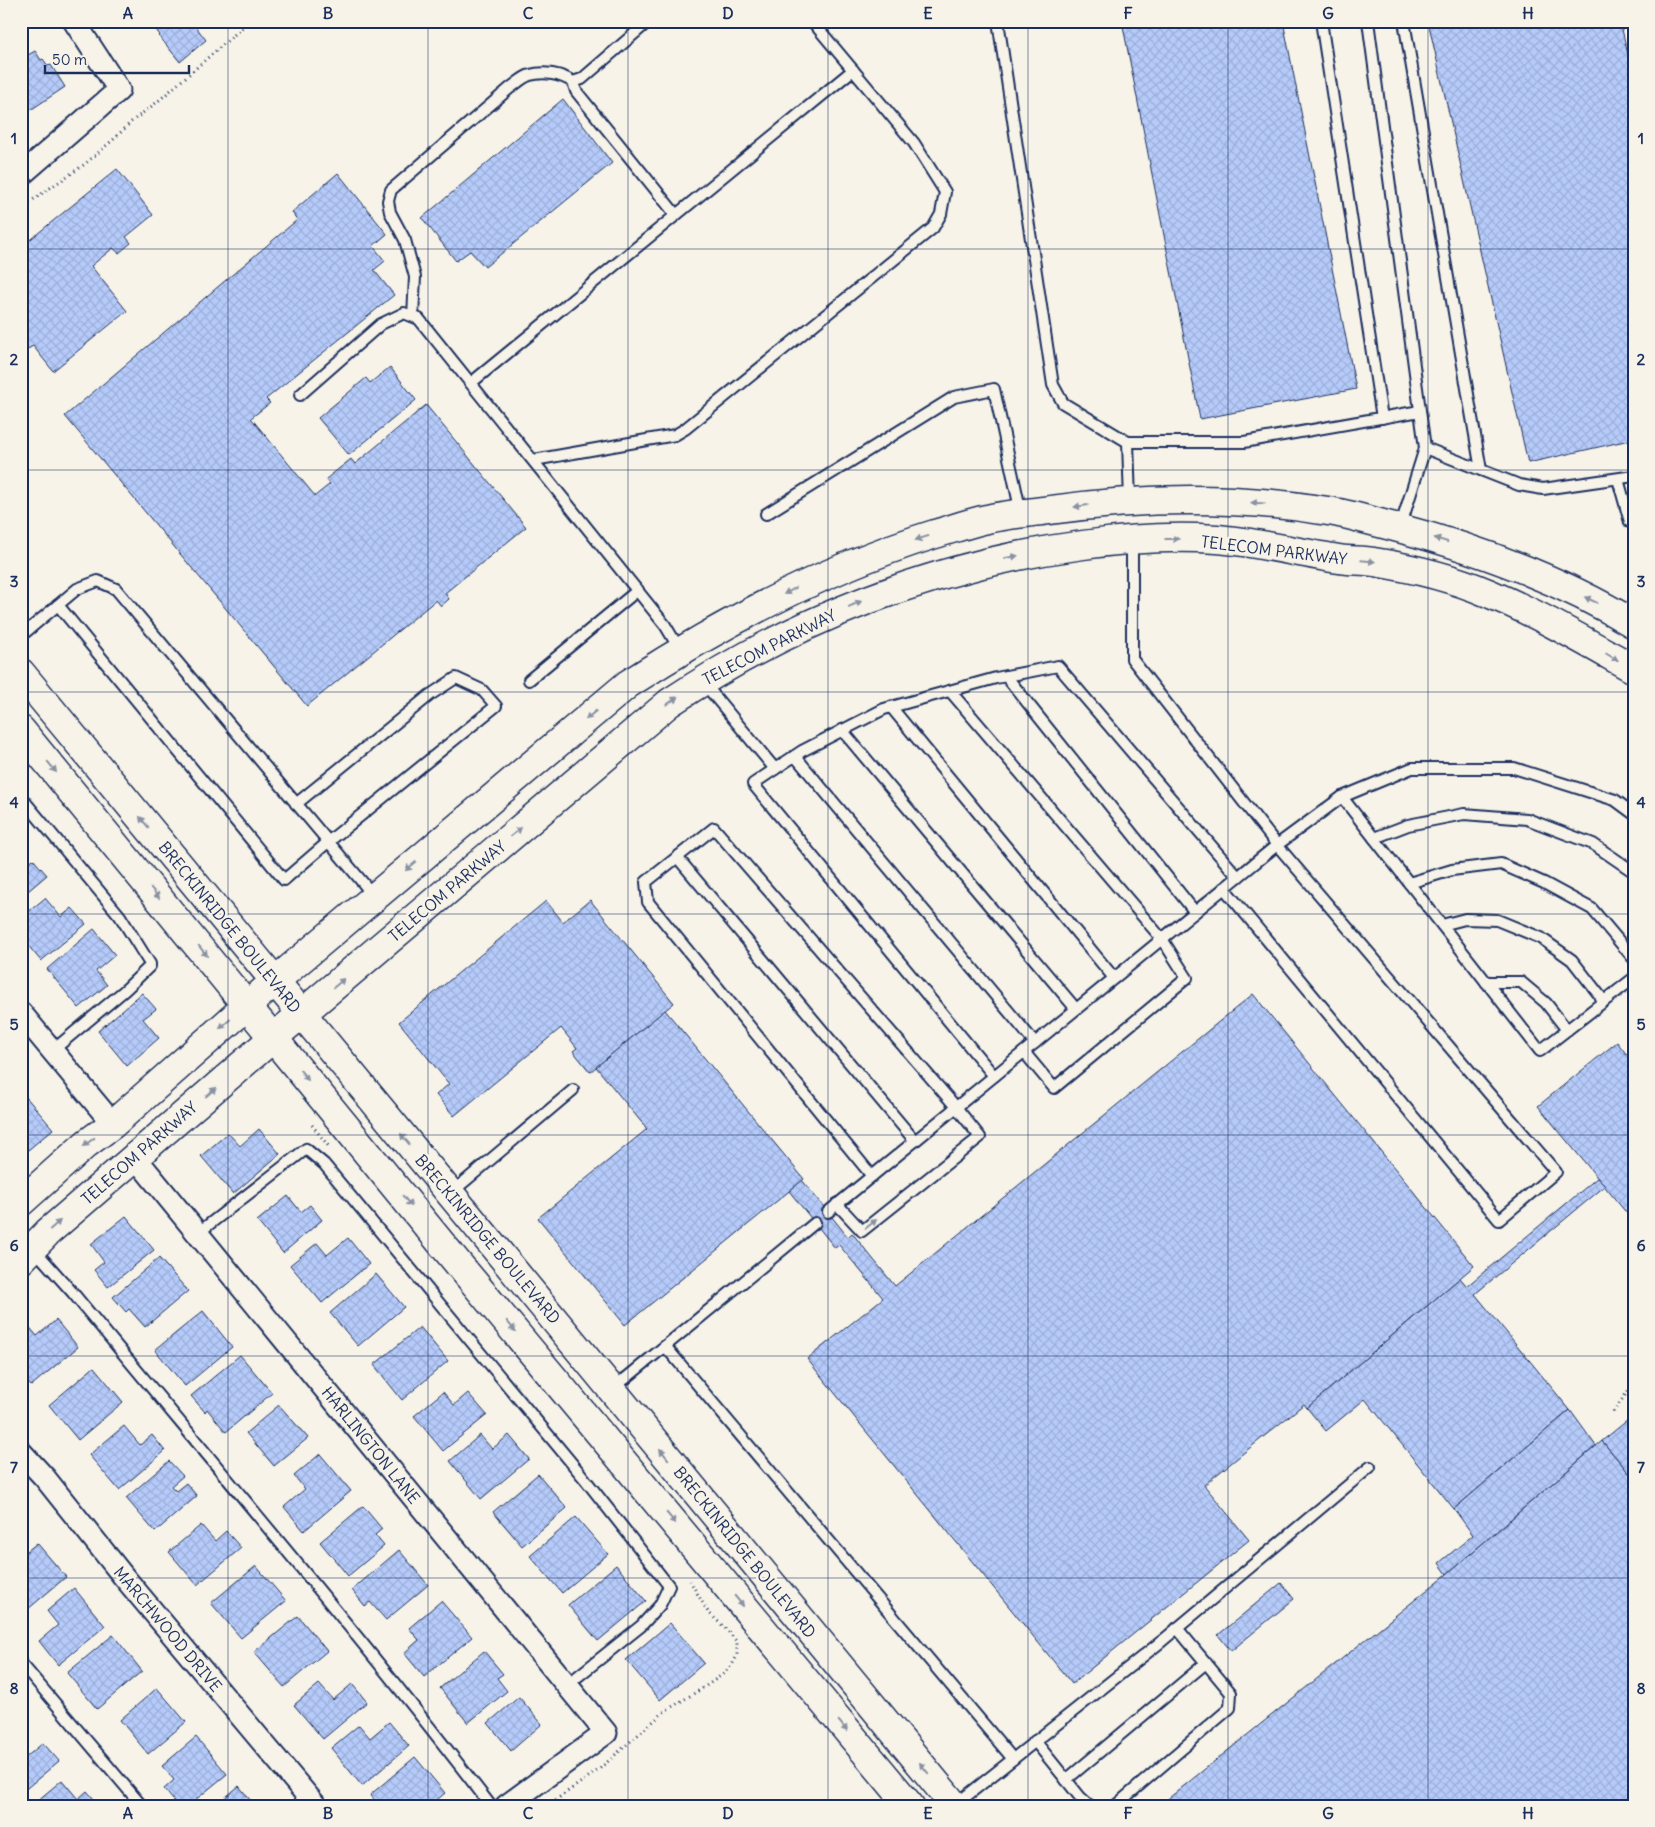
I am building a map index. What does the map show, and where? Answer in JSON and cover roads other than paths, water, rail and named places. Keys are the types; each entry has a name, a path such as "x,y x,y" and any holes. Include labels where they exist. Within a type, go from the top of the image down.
{"street":[{"path":"22,175 119,90 74,21"},
{"path":"21,1202 86,1144 113,1124 275,981 628,684 680,650 797,587 892,548 987,519 1093,504 1215,501 1275,504 1331,511 1438,538 1507,562 1610,609 1634,624"},
{"path":"1130,502 1132,539"},
{"name":"TELECOM PARKWAY","path":"27,1254 48,1232 273,1038 669,702 732,662 860,601 907,585 1003,558 1050,549 1132,539 1216,539 1341,559 1374,562 1434,575 1487,592 1546,619 1634,669"},
{"path":"680,650 702,680"},
{"name":"BRECKINRIDGE BOULEVARD","path":"21,673 954,1806"},
{"path":"21,730 248,1005 435,1236 910,1806"},
{"path":"21,1013 113,1124"},
{"name":"HARLINGTON LANE","path":"135,1157 606,1733 506,1806"},
{"path":"580,1409 609,1386"},
{"name":"MARCHWOOD DRIVE","path":"21,1452 316,1806"}],"lane":[{"path":"573,82 582,79 649,21"},
{"path":"534,460 675,435 685,429 933,228 941,214 944,192 914,143 812,21"},
{"path":"998,21 1053,385 1063,403 1128,442 1244,442 1420,411"},
{"path":"1321,21 1382,418"},
{"path":"1368,21 1425,448 1399,528"},
{"path":"1404,21 1481,470"},
{"path":"471,383 853,70"},
{"path":"413,316 415,277 405,240 390,212 388,201 391,190 510,88 529,75 547,74 564,76 573,82 576,90 676,215"},
{"path":"300,395 381,324 404,312 419,319 665,624 680,650"},
{"path":"766,514 954,397 994,388 1021,514"},
{"path":"1128,442 1130,502"},
{"path":"1425,448 1519,485 1543,489 1634,476"},
{"path":"1618,479 1630,522 1634,522"},
{"path":"1132,539 1132,659 1277,845 1556,1172 1499,1220 1224,888"},
{"path":"21,636 77,589 98,581 116,589 374,897"},
{"path":"529,680 638,590"},
{"path":"58,605 284,880 496,706 482,690 456,678 430,696 296,804"},
{"path":"994,1076 753,784 795,756 884,709 1006,676 1058,666 1238,877"},
{"path":"1006,676 1195,912"},
{"path":"702,680 775,769"},
{"path":"950,691 1162,939 1187,978 1054,1088 1024,1052"},
{"path":"891,707 1114,978"},
{"path":"842,730 1076,1009"},
{"path":"795,756 1035,1043"},
{"path":"828,1212 1277,845 1342,797 1412,768 1514,768 1615,800 1634,814"},
{"path":"21,797 120,916 150,964 125,990 52,1050"},
{"path":"1342,797 1540,1052 1634,978"},
{"path":"1374,838 1408,825 1464,814 1527,819 1593,844 1634,872"},
{"path":"837,1204 862,1231 980,1137 714,828 646,882 648,902 872,1176"},
{"path":"677,857 915,1141"},
{"path":"1409,883 1452,870 1501,864 1544,883 1592,909 1634,959"},
{"path":"1442,925 1465,919 1497,920 1542,938 1572,960 1604,1001"},
{"path":"1486,982 1520,982 1546,1003 1568,1030"},
{"path":"450,1193 573,1090"},
{"path":"198,1234 306,1149 324,1164 578,1471 669,1586 660,1605 641,1626 568,1685"},
{"path":"609,1386 625,1379 815,1223"},
{"path":"27,1254 73,1293 433,1730 491,1806"},
{"path":"665,1346 1013,1759"},
{"path":"954,1806 1178,1628 1370,1467"},
{"path":"1115,1806 1230,1708 1231,1692 1178,1628"},
{"path":"21,1663 142,1806"},
{"path":"1066,1780 1206,1663"},
{"path":"1035,1742 1080,1798 1090,1806"}]}
